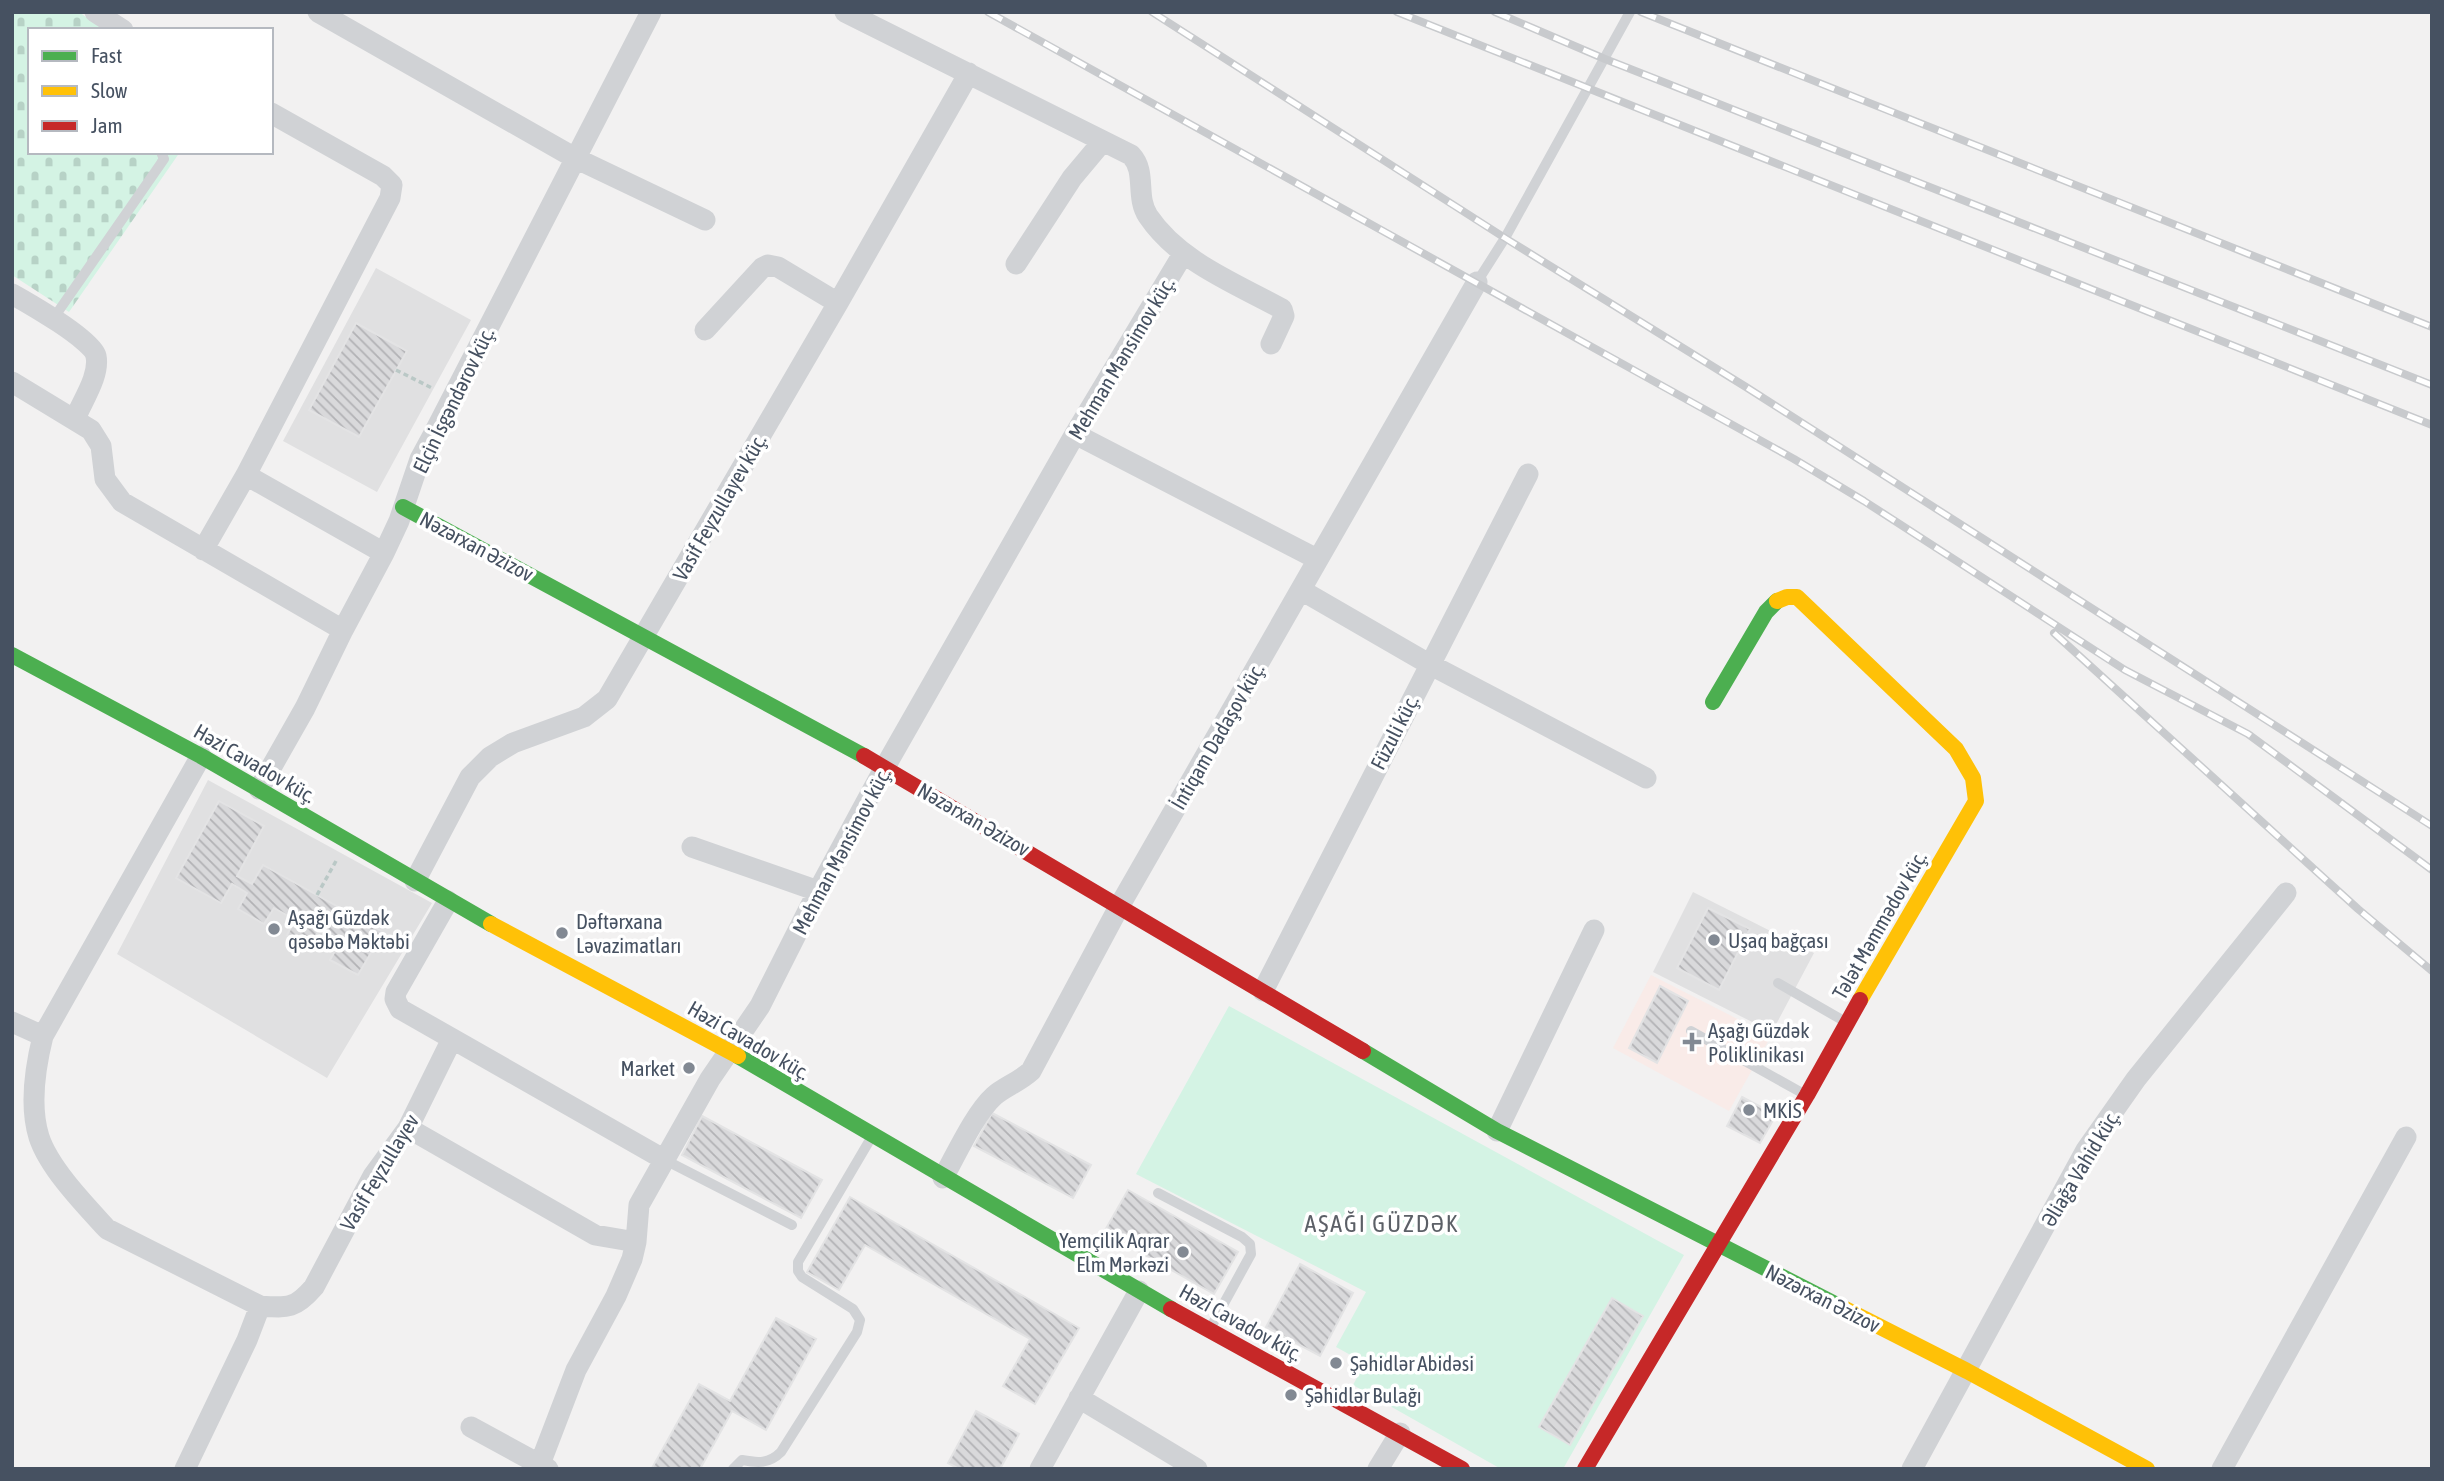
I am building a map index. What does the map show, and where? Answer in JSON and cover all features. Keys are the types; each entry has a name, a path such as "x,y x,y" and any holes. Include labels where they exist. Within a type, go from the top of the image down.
{"street":[{"path":"96,12 119,28"},
{"path":"318,12 575,158 705,220"},
{"name":"Elçin İsgəndərov küç.","path":"260,789 305,708 384,553 420,460 651,12"},
{"path":"845,12 1130,155 1138,163 1140,198 1147,214 1183,254 1282,309 1284,316 1271,344"},
{"name":"Vasif Feyzullayev küç.","path":"415,881 470,777 490,757 513,743 584,717 607,699 969,73"},
{"path":"203,550 246,475 390,198 392,185 383,176 273,114"},
{"path":"1016,264 1072,178 1102,141"},
{"name":"Mehman Mənsimov küç.","path":"544,1466 576,1370 616,1296 632,1259 639,1205 710,1079 760,1006 885,767 1075,434 1183,254"},
{"path":"705,330 762,268 768,265 778,267 838,303"},
{"name":"İntiqam Dadaşov küç.","path":"943,1178 984,1108 995,1095 1031,1071 1120,905 1478,282"},
{"path":"12,294 53,319 90,346 96,354 96,371 75,419"},
{"path":"12,382 91,430 101,446 105,479 122,502 343,630"},
{"path":"1075,434 1317,559"},
{"name":"Füzuli küç.","path":"1263,991 1528,474"},
{"path":"246,475 384,553"},
{"name":"Nəzərxan Əzizov","path":"403,507 885,767 1497,1131 1967,1371 2147,1469"},
{"path":"1301,590 1429,664 1646,778"},
{"name":"Tələt Məmmədov küç.","path":"1585,1469 1807,1095 1976,801 1973,778 1956,749 1797,597 1786,595 1774,601 1713,702"},
{"name":"Həzi Cavadov küç.","path":"12,655 260,789 448,901 730,1051 1139,1291 1462,1469"},
{"path":"185,1469 247,1340 260,1306 107,1228 60,1175 40,1139 34,1107 36,1066 43,1036 201,756"},
{"path":"692,847 818,891"},
{"name":"Əliağa Vahid küç.","path":"1912,1469 2086,1150 2136,1079 2286,893"},
{"path":"448,901 396,992 395,999 400,1009 665,1160"},
{"path":"1497,1131 1594,930"},
{"path":"12,1022 43,1036"},
{"name":"Vasif Feyzullayev","path":"260,1306 288,1308 303,1300 313,1287 373,1176 408,1128 452,1039"},
{"path":"408,1128 595,1235 636,1242"},
{"path":"2222,1469 2406,1137"},
{"path":"1040,1469 1139,1291"},
{"path":"1079,1398 1197,1469"},
{"path":"471,1427 544,1466"},
{"path":"1378,1469 1400,1433"}],"lane":[{"path":"1478,282 1630,12"},
{"path":"53,319 164,159 162,154"},
{"path":"1778,983 1847,1022"},
{"path":"1691,1031 1807,1095"},
{"path":"733,1469 742,1460 757,1466 773,1460 781,1452 857,1332 860,1320 853,1309 802,1277 797,1271 798,1262 872,1136"},
{"path":"665,1160 792,1225"},
{"path":"1158,1193 1242,1237 1250,1244 1251,1254 1210,1329"}],"path":[{"path":"396,370 452,398"},
{"path":"317,895 348,841"}],"shaded area":[{"path":"376,268 471,320 377,492 283,441"},
{"name":"Aşağı Güzdək qəsəbə Məktəbi","path":"208,780 432,903 327,1078 117,954"},
{"path":"1693,892 1814,953 1772,1032 1653,972"},
{"name":"Aşağı Güzdək Poliklinikası","path":"1651,975 1771,1036 1729,1111 1613,1048"}],"green space":[{"path":"12,12 79,12 101,28 28,28 28,154 179,154 69,312 12,275"},
{"path":"1229,1006 1684,1255 1563,1469 1501,1469 1353,1385 1365,1363 1336,1347 1366,1292 1136,1174"}],"building":[{"path":"356,323 407,351 359,437 309,410"},
{"path":"219,801 264,826 237,876 252,884 263,865 383,932 358,975 330,960 340,942 319,930 309,948 287,935 295,920 274,908 264,924 238,909 247,893 232,884 221,903 176,878"},
{"path":"1708,908 1750,929 1719,990 1677,968"},
{"path":"1660,986 1688,1001 1657,1063 1629,1048"},
{"path":"1742,1097 1776,1115 1760,1143 1727,1126"},
{"path":"992,1113 1091,1165 1073,1198 974,1146"},
{"path":"702,1116 822,1180 801,1218 682,1155"},
{"path":"1128,1190 1238,1252 1214,1294 1104,1232"},
{"path":"850,1197 1079,1328 1035,1404 1003,1386 1030,1339 865,1245 839,1290 807,1272"},
{"path":"1300,1264 1353,1293 1320,1356 1266,1327"},
{"path":"1612,1298 1643,1316 1570,1445 1539,1427"},
{"path":"776,1318 816,1339 766,1430 732,1411 700,1469 652,1468 699,1384 730,1401"},
{"path":"976,1411 1019,1434 1000,1469 959,1469 948,1463"}],"railway":[{"path":"988,12 1794,459 1864,501 2125,670 2248,734 2432,870"},
{"path":"1152,12 1505,238 1746,387 2432,826"},
{"path":"1397,12 2432,425"},
{"path":"1495,12 1605,59 2432,385"},
{"path":"1641,12 2432,327"},
{"path":"2054,633 2358,909 2432,971"}],"traffic: fast":[{"path":"403,507 864,756"},
{"path":"1713,702 1766,612 1777,601"},
{"path":"12,655 201,756 491,924"},
{"path":"1363,1051 1497,1131 1845,1309"},
{"path":"738,1056 1171,1309"}],"traffic: slow":[{"path":"1777,601 1797,597 1956,749 1973,778 1976,801 1860,1000"},
{"path":"491,924 738,1056"},
{"path":"1845,1309 1967,1371 2147,1469"}],"traffic: jam":[{"path":"864,756 1363,1051"},
{"path":"1585,1469 1807,1095 1860,1000"},
{"path":"1171,1309 1462,1469"}],"place":[{"name":"Aşağı Güzdək qəsəbə Məktəbi","path":"274,929"},
{"name":"Dəftərxana Ləvazimatları","path":"562,933"},
{"name":"Uşaq bağçası","path":"1714,940"},
{"name":"Aşağı Güzdək Poliklinikası","path":"1692,1042"},
{"name":"Market","path":"689,1068"},
{"name":"MKİS","path":"1749,1110"},
{"name":"Yemçilik Aqrar Elm Mərkəzi","path":"1183,1252"},
{"name":"Şəhidlər Abidəsi","path":"1336,1363"},
{"name":"Şəhidlər Bulağı","path":"1291,1395"}],"district":[{"name":"AŞAĞI GÜZDƏK","path":"1382,1223"}]}
